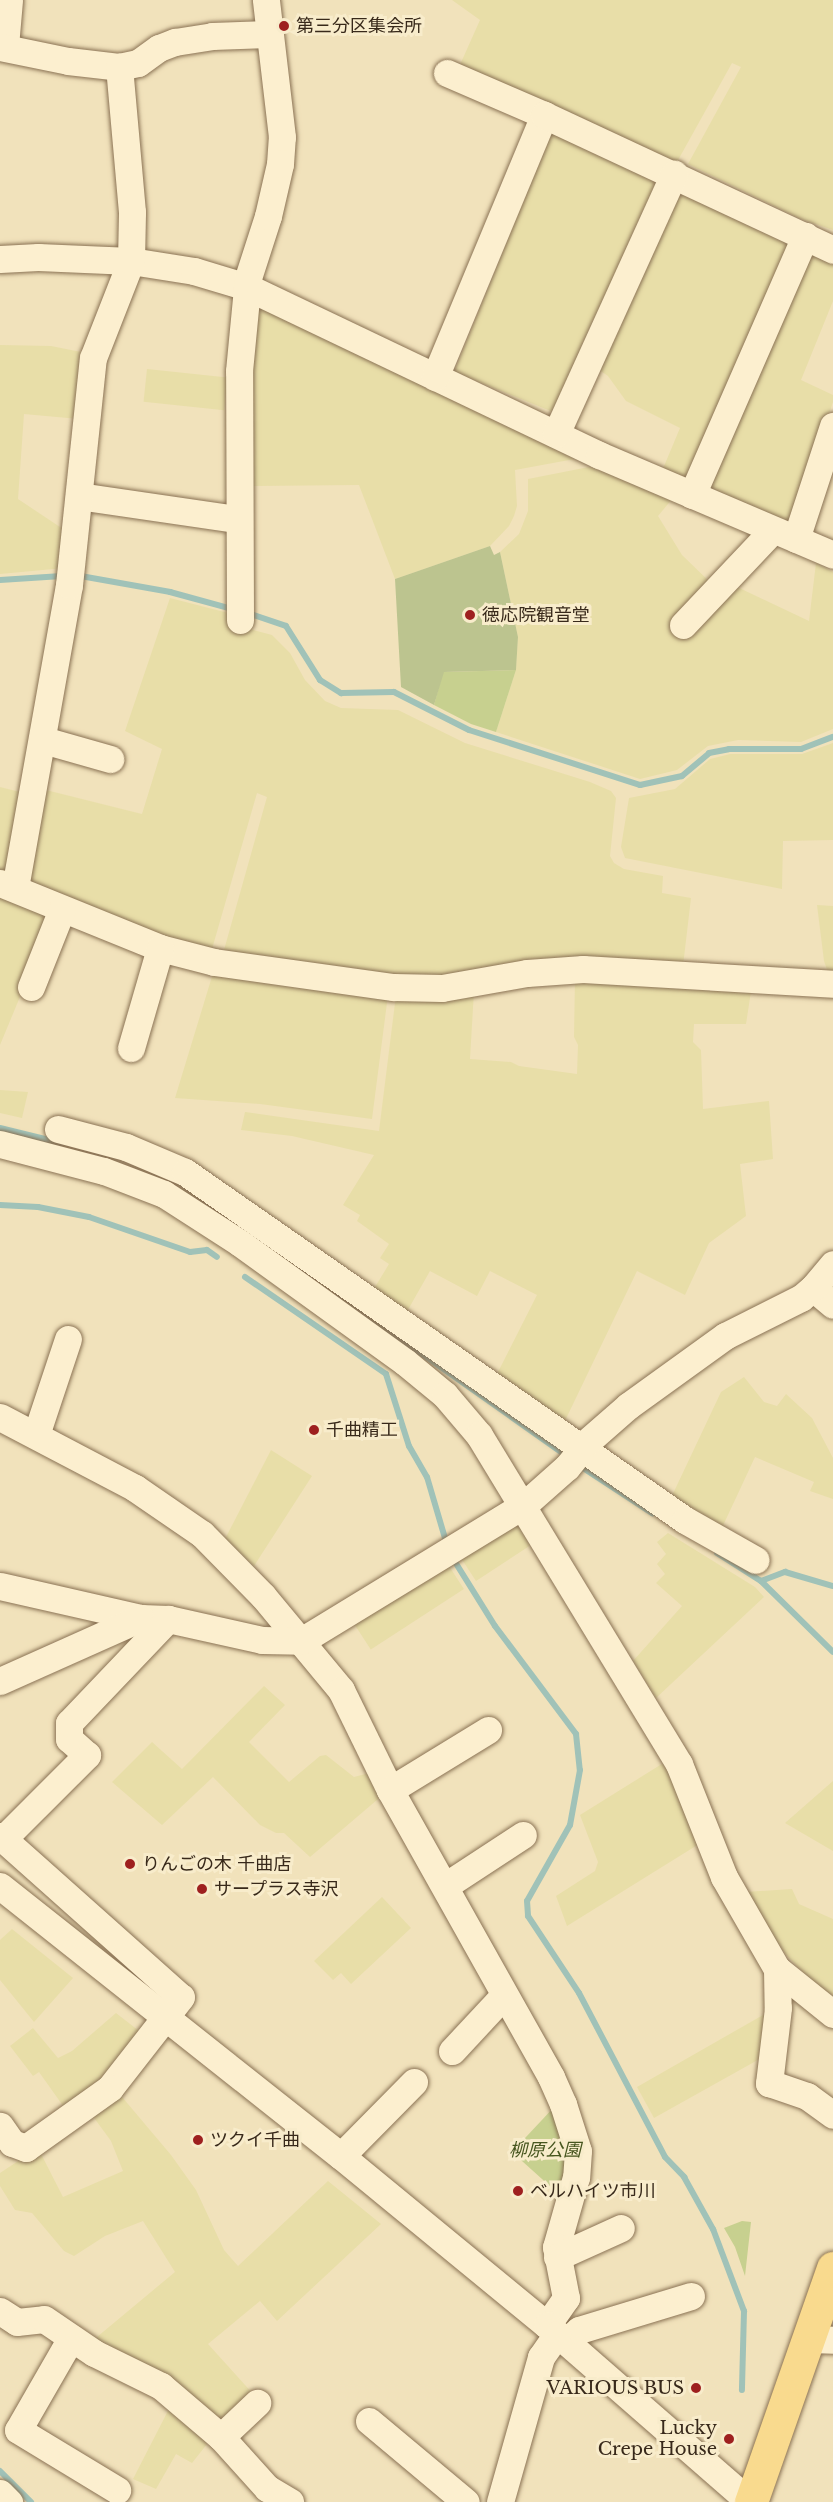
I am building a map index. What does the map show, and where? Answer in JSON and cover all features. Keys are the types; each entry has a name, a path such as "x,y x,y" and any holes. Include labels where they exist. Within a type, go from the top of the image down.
{"main road":[{"path":"750,2502 821,2339 833,2268"}],"street":[{"path":"9,0 3,46 68,61 119,67 138,63 159,48 175,42 212,36 268,34"},
{"path":"240,620 237,519 239,371 247,287 268,216 280,164 282,137 268,34 266,0"},
{"path":"119,67 132,212 131,261 93,358 70,575 43,740 7,886 160,948 214,962 393,987 442,988 527,973 583,969 833,984"},
{"path":"447,73 674,174 833,250"},
{"path":"435,377 544,115"},
{"path":"556,434 674,174"},
{"path":"692,495 805,236"},
{"path":"0,259 38,257 131,261 194,270 247,287 556,434 833,555"},
{"path":"683,625 784,535 833,426"},
{"path":"79,496 237,519"},
{"path":"43,740 110,759"},
{"path":"31,987 62,909"},
{"path":"131,1048 160,948"},
{"path":"58,1129 126,1147 185,1172 575,1456 756,1560"},
{"path":"0,1144 104,1171 164,1194 240,1243 405,1362 445,1395 479,1434 679,1764 724,1877 777,1969 833,2014"},
{"path":"0,1586 141,1618 168,1619 262,1640 301,1641 524,1505 628,1406 725,1336 772,1314 823,1296 833,1264"},
{"path":"36,1435 68,1340"},
{"path":"2,1426 36,1435 135,1488 202,1534 263,1596 301,1641 341,1690 390,1790 551,2077 563,2104 578,2151 576,2177 561,2226 557,2256 566,2298 557,2333 541,2357 500,2502"},
{"path":"0,1681 141,1618"},
{"path":"0,2126 12,2144 26,2148 110,2088 181,1996 1,1838 87,1755 69,1738 69,1723 168,1619"},
{"path":"390,1790 488,1730"},
{"path":"445,1886 523,1835"},
{"path":"0,1886 341,2156 557,2333 750,2502"},
{"path":"46,1922 68,1895"},
{"path":"777,1969 778,2008 770,2083 807,2096 833,2115"},
{"path":"452,2051 504,1995"},
{"path":"341,2156 414,2082"},
{"path":"557,2256 621,2228"},
{"path":"557,2333 579,2330 691,2296"},
{"path":"0,2311 16,2322 44,2319 94,2353 161,2386 221,2437 267,2487 290,2502"},
{"path":"71,2338 18,2430 117,2490"},
{"path":"221,2437 257,2403"},
{"path":"369,2421 466,2502"},
{"path":"0,2493 9,2502"}],"shaded area":[{"path":"452,0 833,0 833,230 801,219 688,164 741,67 732,63 677,162 672,162 459,67 480,20"},
{"path":"552,130 661,174 564,416 454,372"},
{"path":"676,188 793,239 688,483 662,471 680,428 626,401 608,376 595,367"},
{"path":"810,245 833,257 833,301 801,380 833,395 833,402 790,529 704,488"},
{"path":"259,307 580,458 515,470 517,506 514,516 509,526 490,546 395,579 359,485 245,486 245,372"},
{"path":"0,345 51,346 86,353 79,419 24,414 18,499 66,531 64,568 0,574"},
{"path":"147,369 228,377 224,410 144,402"},
{"path":"599,465 673,498 658,516 682,555 714,586 733,585 809,621 816,563 833,572 833,729 801,742 738,740 708,746 677,770 640,779 496,732 516,670 518,637 500,552 519,534 528,511 528,479"},
{"path":"170,598 232,614 230,624 272,635 290,653 305,680 325,701 341,708 398,710 465,743 590,782 611,791 616,798 610,856 614,863 624,869 663,876 662,893 691,898 683,966 437,977 374,976 224,950 267,797 257,793 212,949 159,938 31,886 27,877 42,789 142,814 162,749 125,731"},
{"path":"833,743 833,840 783,841 782,889 625,858 621,847 629,798 675,789 710,759 730,754 802,754"},
{"path":"0,787 24,793 8,874 0,871"},
{"path":"0,893 54,915 0,1045"},
{"path":"817,905 833,906 833,975 829,975 824,961"},
{"path":"214,970 388,995 372,1119 260,1104 175,1098"},
{"path":"575,978 752,985 746,1024 694,1024 693,1042 701,1050 703,1109 769,1101 773,1159 740,1164 746,1216 709,1243 685,1295 637,1271 562,1427 495,1378 537,1295 490,1271 477,1296 430,1271 405,1315 372,1292 389,1264 380,1258 389,1244 357,1221 360,1215 343,1205 374,1155 292,1136 241,1130 245,1112 379,1131 396,995 474,991 470,1059 511,1062 519,1066 577,1074 578,1045 574,1037"},
{"path":"0,1090 28,1092 22,1118 0,1113"},
{"path":"744,1377 764,1402 777,1406 786,1394 812,1418 833,1458 833,1499 810,1491 814,1482 755,1457 721,1530 670,1500 721,1392"},
{"path":"271,1450 312,1476 254,1566 225,1539"},
{"path":"513,1521 521,1523 534,1543 476,1581 459,1555"},
{"path":"668,1533 755,1587 764,1597 656,1698 633,1661 682,1606 656,1583 665,1574 657,1564 666,1554 657,1542"},
{"path":"447,1563 464,1589 371,1649 354,1623"},
{"path":"264,1686 285,1705 249,1742 289,1782 320,1756 326,1755 354,1777 373,1772 384,1794 310,1857 284,1833 276,1833 260,1825 213,1777 162,1825 112,1782 152,1742 182,1769"},
{"path":"665,1762 699,1844 567,1926 556,1896 595,1871 598,1862 580,1815"},
{"path":"833,1781 833,1851 785,1823"},
{"path":"792,1889 799,1904 833,1919 833,1996 812,1981 787,1956 769,1932 746,1892"},
{"path":"382,1897 411,1928 351,1984 341,1973 333,1980 314,1961"},
{"path":"12,1929 73,1978 34,2022 0,1980 0,1940"},
{"path":"770,2011 765,2056 654,2118 637,2087"},
{"path":"116,2013 143,2034 105,2081 66,2110 39,2072 33,2076 10,2046 33,2028 58,2058 72,2051"},
{"path":"117,2091 171,2155 196,2190 224,2250 238,2266 328,2181 381,2224 277,2321 260,2301 208,2344 255,2396 228,2424 91,2342 175,2272 143,2221 105,2236 74,2256 64,2251 32,2213 15,2210 0,2186 0,2173 38,2148 63,2197 123,2171 111,2141 89,2111"},
{"path":"171,2405 211,2439 192,2463 176,2454 156,2489 133,2479"}],"green space":[{"path":"490,546 494,555 500,552 518,637 516,670 444,672 434,705 401,687 395,579"},
{"path":"516,670 496,732 471,724 434,705 443,672"},
{"name":"柳原公園","path":"555,2106 569,2150 562,2197 512,2152"},
{"path":"742,2221 751,2222 745,2276 735,2247 724,2228"}],"waterway":[{"path":"75,575 170,592 232,609"},
{"path":"0,580 62,576"},
{"path":"248,613 286,626 320,680 341,693 394,692 469,730 640,785 682,776 709,753 729,749 801,749 833,737"},
{"path":"0,1128 61,1143"},
{"path":"0,1205 38,1207 89,1217 190,1252 207,1250 217,1257"},
{"path":"245,1277 386,1374 409,1446 427,1477 447,1545"},
{"path":"340,1296 567,1456"},
{"path":"577,1464 652,1513"},
{"path":"717,1553 761,1581 833,1652"},
{"path":"452,1557 495,1626 576,1734 580,1770 570,1825 527,1901 528,1916 579,1993 665,2157 684,2177 713,2229 744,2311 742,2390"},
{"path":"761,1581 785,1572 833,1586"},
{"path":"0,2471 31,2502"}],"place":[{"name":"第三分区集会所","path":"284,26"},
{"name":"徳応院観音堂","path":"470,615"},
{"name":"千曲精工","path":"314,1430"},
{"name":"りんごの木 千曲店","path":"130,1864"},
{"name":"サープラス寺沢","path":"202,1889"},
{"name":"ツクイ千曲","path":"198,2140"},
{"name":"ベルハイツ市川","path":"518,2191"},
{"name":"VARIOUS BUS","path":"696,2388"},
{"name":"Lucky Crepe House","path":"729,2439"}]}
